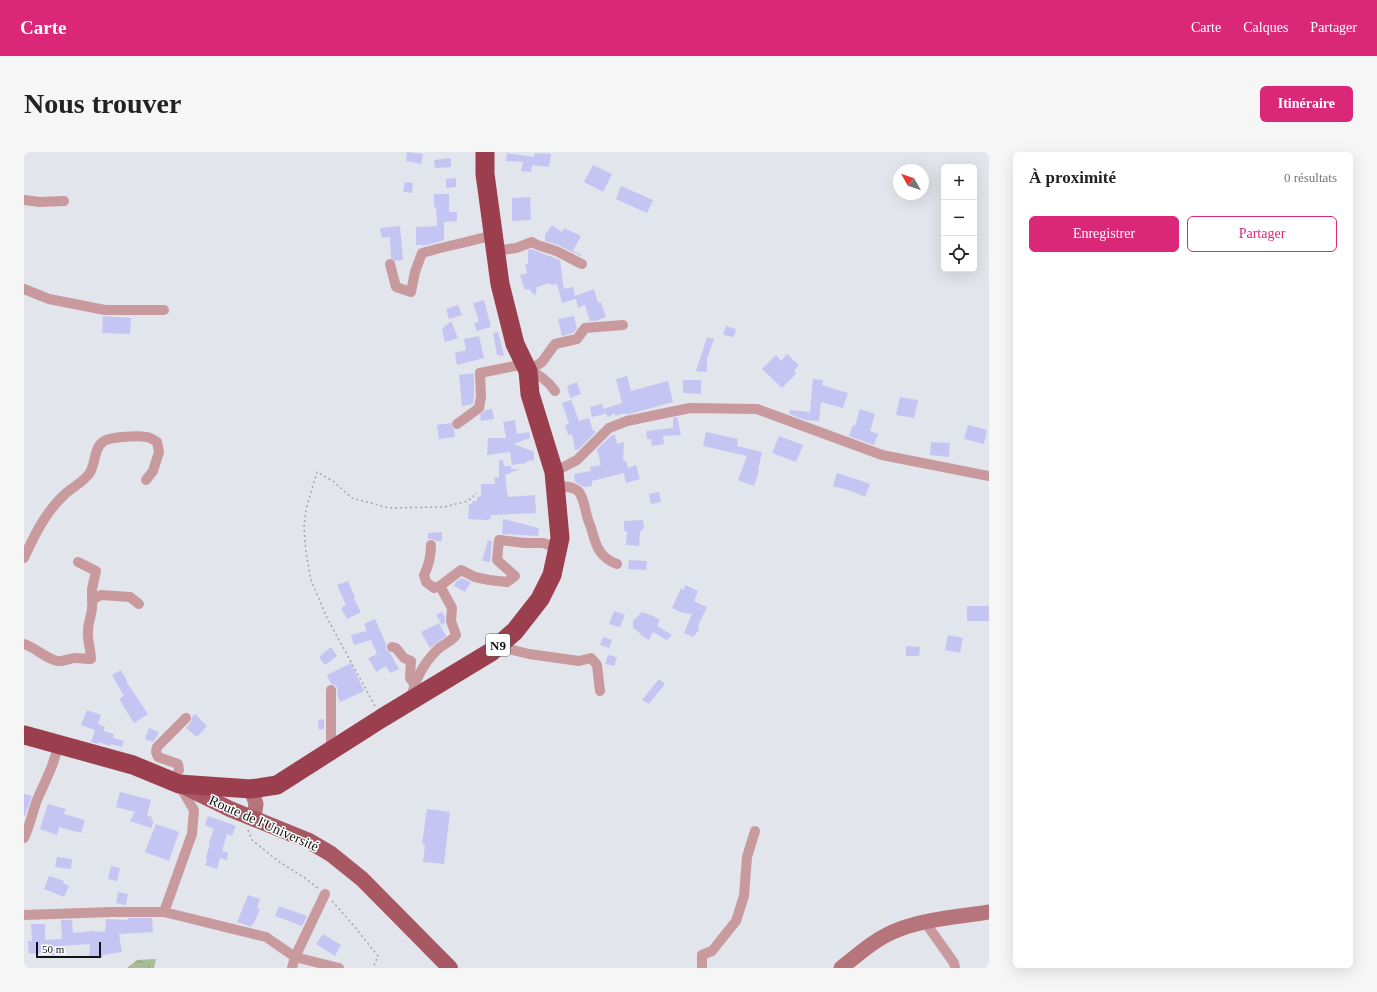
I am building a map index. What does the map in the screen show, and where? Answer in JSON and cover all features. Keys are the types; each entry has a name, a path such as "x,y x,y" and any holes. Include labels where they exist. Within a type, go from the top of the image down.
{"highway":[{"name":"N9","path":"24,735 133,765 176,783 251,789 277,785 382,718 413,693 491,652 515,631 540,599 552,575 560,538 555,479 530,394 526,368 514,344 500,284 485,174 485,152"}],"main road":[{"name":"Route de l'Université","path":"176,783 230,809 309,841 331,854 362,879 450,968"},
{"path":"251,789 256,804 254,818"},
{"path":"841,968 881,938 895,931 925,922 989,912"}],"street":[{"path":"24,200 40,202 64,201"},
{"path":"390,264 396,287 411,292 415,272 422,253 447,245 468,242 494,243 516,248 532,242 538,246 556,251 582,264"},
{"path":"24,289 49,299 105,310 164,310"},
{"path":"457,424 479,408 481,397 480,373 526,368 542,362 555,344 577,339 585,328 623,325"},
{"path":"526,368 540,376 553,387 555,391"},
{"path":"616,564 600,554 579,492 555,479 577,460 609,428 627,421 690,408 757,409 882,455 989,476"},
{"path":"24,558 38,528 62,496 89,475 93,468 98,447 104,441 142,436 148,437 157,442 159,452 153,471 146,480"},
{"path":"431,545 429,566 424,575 426,582 434,588 440,586 461,570 475,577 507,582 515,576 497,560 499,540 525,543 543,543 558,548"},
{"path":"24,644 60,662 74,658 91,659 88,632 93,608 92,589 96,571 78,562"},
{"path":"413,693 417,679 426,662 438,649 452,640 456,634 451,621 452,608 440,586"},
{"path":"92,600 101,595 130,597 138,604"},
{"path":"500,643 509,649 529,654 579,660 591,658 597,665 600,691"},
{"path":"392,647 396,648 404,658 411,661 410,678 413,693"},
{"path":"330,690 331,750"},
{"path":"164,912 192,834 194,810 176,783 179,770 178,764 158,758 156,752 157,747 186,718"},
{"path":"24,838 38,798 56,757 58,744"},
{"path":"702,968 702,955 712,951 736,921 744,896 747,857 755,831"},
{"path":"292,968 295,957 325,894"},
{"path":"24,916 112,912 164,912 266,937 295,957 339,968"},
{"path":"925,922 954,963 955,968"}],"path":[{"path":"382,718 327,618 311,580 306,553 304,527 306,509 317,472 333,481 352,498 389,508 444,507 468,501 477,493"},
{"path":"254,818 244,823 252,840 278,861 305,878 325,894 354,926 378,956 373,968"}],"green space":[{"path":"156,959 154,968 127,968 137,960"}],"building":[{"path":"407,152 423,154 421,164 406,161"},
{"path":"507,153 534,157 535,153 551,154 549,167 532,165 531,172 521,171 523,162 506,161"},
{"path":"451,158 451,167 435,168 434,160"},
{"path":"593,165 612,174 603,192 584,182"},
{"path":"456,178 456,187 446,188 446,179"},
{"path":"405,182 413,183 412,193 403,192"},
{"path":"621,186 653,200 647,213 616,199"},
{"path":"434,194 449,194 449,212 457,212 457,221 444,222 444,240 427,245 416,245 416,227 437,226 436,207 434,207"},
{"path":"530,197 531,220 512,221 512,198"},
{"path":"552,225 562,232 564,228 581,236 573,251 582,255 581,256 558,245 545,241 545,235"},
{"path":"400,226 403,260 395,261 391,258 390,237 382,238 380,228"},
{"path":"531,249 560,260 564,289 573,287 575,296 594,289 598,303 601,302 606,317 596,321 590,321 585,305 578,308 576,299 562,303 557,284 550,285 549,283 537,287 535,296 529,289 525,290 520,275 527,273 525,264 528,264 528,250"},
{"path":"484,300 491,327 477,331 474,323 479,322 473,303"},
{"path":"458,305 462,315 449,319 446,309"},
{"path":"103,316 131,318 130,334 102,333"},
{"path":"574,316 577,329 573,333 562,336 558,319"},
{"path":"451,321 458,338 445,342 442,329"},
{"path":"726,326 736,329 734,337 723,335"},
{"path":"498,332 504,356 497,355 493,333"},
{"path":"479,336 484,358 457,365 455,353 466,350 464,339"},
{"path":"707,337 714,339 707,359 707,372 696,371"},
{"path":"787,354 799,365 794,371 796,374 782,388 762,369 776,355 781,361"},
{"path":"474,373 473,404 462,406 459,375"},
{"path":"627,376 631,391 668,381 673,402 626,415 626,413 615,416 615,413 608,417 603,409 622,403 616,379"},
{"path":"813,379 823,380 822,385 848,393 843,408 821,402 819,421 805,420 789,414 790,410 810,412"},
{"path":"683,380 701,380 701,394 683,393"},
{"path":"577,382 581,394 570,398 567,386"},
{"path":"900,397 918,400 914,418 896,415"},
{"path":"571,400 579,421 589,418 593,431 595,430 595,433 579,449 575,450 572,434 568,435 565,425 569,424 562,403"},
{"path":"602,404 605,414 592,417 590,407"},
{"path":"492,409 494,419 481,421 480,415 485,410"},
{"path":"860,409 875,414 870,431 878,434 874,445 849,436 853,425 855,426"},
{"path":"677,417 681,435 663,436 664,444 652,446 651,439 647,439 646,431 673,428 673,418"},
{"path":"515,420 517,434 529,432 530,438 514,444 534,452 534,460 512,465 510,452 487,455 488,438 506,438 503,422"},
{"path":"451,423 455,437 439,439 437,425"},
{"path":"968,425 987,430 984,444 964,439"},
{"path":"706,432 738,439 737,446 762,452 759,471 754,486 738,480 747,456 703,446"},
{"path":"612,435 615,435 617,444 624,442 623,461 626,461 628,468 636,465 640,479 626,483 624,473 592,481 592,486 584,487 575,482 574,474 591,471 590,467 601,465 597,449"},
{"path":"779,436 803,445 796,462 772,453"},
{"path":"931,442 950,443 949,457 930,455"},
{"path":"499,460 503,460 504,466 511,466 511,469 520,469 505,475 508,497 535,495 536,513 491,515 491,518 487,520 468,519 469,504 472,504 472,501 477,501 477,497 481,496 481,484 495,484 494,477 499,478"},
{"path":"837,473 870,484 865,497 833,486"},
{"path":"659,492 661,502 651,504 649,494"},
{"path":"503,519 539,528 538,536 502,534"},
{"path":"643,520 644,528 640,532 639,546 626,545 627,531 624,531 624,521"},
{"path":"442,532 442,541 428,539 428,533"},
{"path":"488,540 492,541 490,562 482,561"},
{"path":"629,560 647,561 646,570 628,569"},
{"path":"462,578 471,582 465,592 454,586 456,582"},
{"path":"348,581 355,597 354,599 361,612 347,619 341,608 346,605 337,585"},
{"path":"685,585 698,591 694,601 707,607 698,626 699,630 693,637 684,633 692,614 683,613 672,608 681,588 684,590"},
{"path":"967,606 989,606 989,621 967,621"},
{"path":"614,611 625,615 620,627 609,624"},
{"path":"442,612 445,616 445,623 442,625 436,615"},
{"path":"642,612 660,620 657,626 672,635 667,640 653,632 649,640 642,636 633,628 633,621"},
{"path":"375,619 386,644 386,649 399,669 390,673 386,666 376,672 368,658 377,654 371,640 354,645 351,635 367,631 364,624"},
{"path":"439,623 446,636 430,648 421,632"},
{"path":"948,635 963,638 960,653 945,650"},
{"path":"603,637 612,640 609,648 600,645"},
{"path":"906,646 920,647 919,656 906,656"},
{"path":"331,647 337,656 325,665 319,657"},
{"path":"608,655 617,657 614,666 605,664"},
{"path":"351,663 364,691 340,702 337,687 331,684 327,675"},
{"path":"121,670 126,681 148,714 134,723 119,699 124,696 112,675"},
{"path":"659,679 665,684 649,704 642,700"},
{"path":"87,710 101,715 98,724 105,727 103,731 114,734 113,738 124,741 122,747 111,744 110,746 98,742 98,744 91,742 95,730 81,725"},
{"path":"195,714 207,726 197,737 186,728"},
{"path":"324,719 324,729 319,730 318,720"},
{"path":"149,728 159,732 153,742 145,739"},
{"path":"120,792 151,800 147,816 152,817 151,820 154,821 151,828 130,821 135,812 116,807"},
{"path":"24,794 32,796 25,816 24,816"},
{"path":"48,804 66,809 64,814 85,820 81,833 59,827 57,835 40,829"},
{"path":"427,809 450,812 444,864 423,862 425,845 422,844"},
{"path":"208,816 236,826 232,836 227,834 222,851 228,852 227,860 220,858 217,869 205,865 209,842 214,829 205,825"},
{"path":"156,824 179,832 169,861 145,852"},
{"path":"57,857 72,859 71,869 55,867"},
{"path":"111,866 120,868 117,881 108,879"},
{"path":"49,876 64,881 63,883 69,886 64,897 44,889"},
{"path":"118,892 128,894 126,905 116,903"},
{"path":"248,895 260,899 257,908 260,909 251,927 237,922"},
{"path":"279,906 307,916 302,926 275,916"},
{"path":"129,918 152,918 153,932 119,934 122,952 103,955 103,957 89,956 90,944 61,946 61,955 49,955 49,952 29,954 28,941 32,941 31,924 45,924 45,940 62,939 61,920 72,920 73,933 91,931 105,932 106,919 126,920"},
{"path":"323,934 341,945 335,956 316,944"}]}
